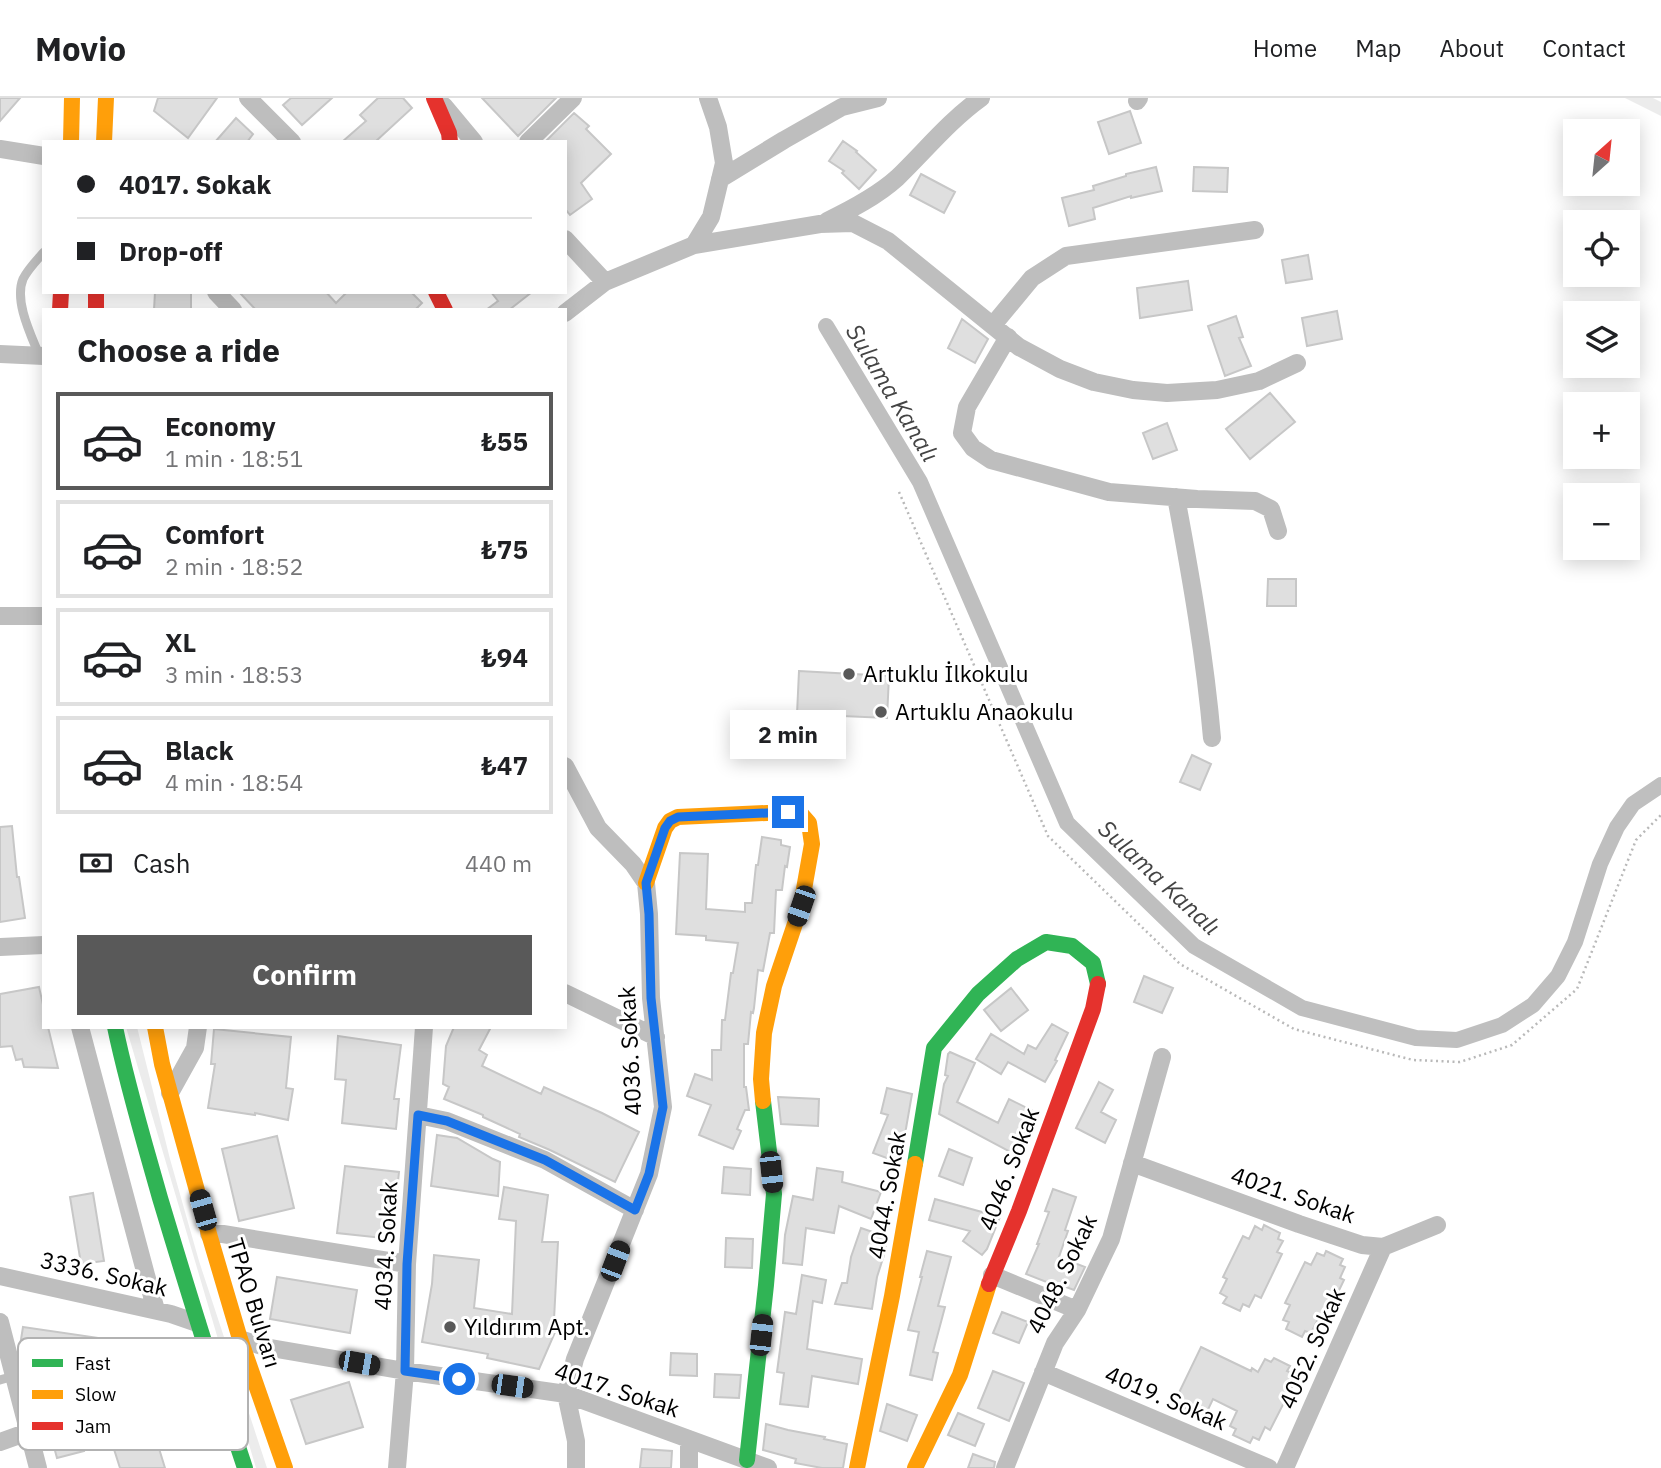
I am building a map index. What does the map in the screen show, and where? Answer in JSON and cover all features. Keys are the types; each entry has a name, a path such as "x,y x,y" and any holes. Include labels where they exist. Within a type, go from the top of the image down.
{"main road":[{"path":"71,140 72,98"},
{"path":"104,140 106,98"},
{"path":"436,98 450,140"},
{"path":"646,883 665,828 670,821 678,817 788,812 802,815 809,823 812,844 801,906 774,986 764,1033 761,1079 774,1194 747,1460"},
{"name":"4046. Sokak","path":"915,1468 960,1375 992,1275 1019,1210 1093,1009 1098,985 1093,962 1072,946 1046,942 1017,959"},
{"name":"4044. Sokak","path":"858,1468 890,1309 934,1048 978,994 1017,959"},
{"path":"115,1029 139,1125 202,1338"},
{"name":"TPAO Bulvarı","path":"155,1029 162,1064 240,1338"},
{"name":"TPAO Bulvarı","path":"248,1362 285,1468"},
{"path":"239,1450 245,1468"}],"street":[{"path":"248,98 290,140"},
{"path":"436,98 472,140"},
{"path":"530,140 573,98"},
{"path":"695,246 710,217 724,163 718,127 708,98"},
{"path":"720,179 842,107 877,98"},
{"path":"820,224 859,205 895,179 956,117 981,98"},
{"path":"0,149 42,156"},
{"path":"567,311 605,282 695,246 820,224 853,223 888,241 1019,347 1060,369 1094,382 1167,393 1217,390 1259,381 1297,363"},
{"path":"993,325 1032,278 1066,256 1255,230"},
{"path":"567,241 605,282"},
{"path":"218,294 231,308"},
{"path":"1008,337 967,407 962,433 973,448 990,460 1109,492 1255,500 1271,509 1278,531"},
{"path":"0,354 41,355"},
{"path":"1176,497 1195,600 1212,738"},
{"path":"0,617 42,616"},
{"path":"567,770 598,828 633,864 646,883"},
{"name":"4036. Sokak","path":"576,1468 576,1441 566,1394 575,1359 649,1174 663,1107 651,998 646,883"},
{"path":"0,947 42,945"},
{"path":"567,994 656,1037"},
{"path":"81,1029 156,1310"},
{"path":"170,1093 195,1048 198,1029"},
{"name":"4034. Sokak","path":"397,1468 405,1371 407,1264 424,1029"},
{"name":"4048. Sokak","path":"1005,1468 1055,1343 1077,1310 1111,1239 1162,1057"},
{"path":"418,1115 447,1121 545,1160 635,1210"},
{"name":"4021. Sokak","path":"1132,1163 1299,1224 1362,1245 1383,1247"},
{"path":"1383,1247 1437,1225"},
{"path":"209,1234 407,1264"},
{"name":"4052. Sokak","path":"1285,1468 1383,1247"},
{"path":"992,1275 1077,1310"},
{"name":"3336. Sokak","path":"0,1276 156,1310 197,1323"},
{"path":"0,1322 7,1378 18,1406"},
{"name":"4017. Sokak","path":"248,1342 265,1347 405,1371 566,1394 768,1468"},
{"name":"4019. Sokak","path":"1043,1372 1269,1468"},
{"path":"0,1442 18,1436"},
{"path":"689,1439 689,1468"},
{"path":"33,1450 38,1468"}],"lane":[{"path":"41,355 22,310 21,293 22,281 42,255"}],"path":[{"path":"900,492 1048,836 1180,964 1294,1029 1413,1060 1460,1062 1512,1045 1577,989 1636,840 1661,815"}],"shaded area":[{"path":"1625,98 1653,98 1661,102 1661,116"},
{"path":"127,1029 138,1029 170,1159 224,1338 218,1338"},
{"path":"248,1410 267,1468 256,1468 248,1441"}],"building":[{"path":"0,98 20,98 0,121"},
{"path":"158,98 217,98 188,138 154,111"},
{"path":"291,98 332,98 302,125 283,105"},
{"path":"378,98 403,98 412,108 377,140 344,140 366,121 360,115"},
{"path":"482,98 556,98 518,136"},
{"path":"1130,111 1141,143 1109,154 1098,122"},
{"path":"574,113 589,126 586,129 611,154 581,183 592,199 570,215 567,211 567,140 547,140"},
{"path":"236,118 253,134 248,140 217,140"},
{"path":"843,141 876,170 859,189 842,173 844,171 829,161"},
{"path":"1156,167 1162,191 1131,196 1093,208 1095,219 1069,226 1062,198 1094,190 1093,186 1126,174"},
{"path":"1194,167 1228,168 1227,192 1193,191"},
{"path":"921,174 955,192 944,213 910,195"},
{"path":"1308,255 1312,279 1286,283 1282,260"},
{"path":"1188,281 1192,310 1140,318 1137,288"},
{"path":"155,294 191,294 191,308 154,308"},
{"path":"241,294 328,294 336,303 345,294 413,294 422,303 417,308 254,308"},
{"path":"493,294 529,294 512,308 489,308 498,301"},
{"path":"1337,311 1342,339 1307,346 1302,318"},
{"path":"1236,316 1243,337 1239,338 1251,366 1225,376 1208,326"},
{"path":"962,319 988,339 975,363 948,348"},
{"path":"1270,393 1295,422 1250,459 1226,429"},
{"path":"1167,423 1177,450 1153,459 1143,433"},
{"path":"1268,579 1296,579 1296,606 1267,606"},
{"path":"799,671 889,676 887,718 797,714"},
{"path":"1192,755 1211,764 1200,790 1180,782"},
{"path":"12,826 17,877 25,918 0,922 0,827"},
{"path":"762,837 781,840 781,845 790,847 782,890 776,890 774,933 770,933 763,971 758,970 748,1044 744,1044 744,1087 749,1110 745,1110 737,1129 741,1131 733,1149 699,1135 711,1105 687,1096 695,1074 712,1080 712,1050 721,1050 722,1020 725,1020 738,943 706,940 706,936 676,934 680,853 708,854 706,909 745,912 745,903 752,903"},
{"path":"1144,976 1173,988 1162,1013 1134,1002"},
{"path":"39,987 42,1029 48,1029 58,1068 24,1067 22,1059 16,1060 12,1046 0,1047 0,994"},
{"path":"1011,988 1028,1010 1001,1031 984,1010"},
{"path":"1052,1024 1068,1033 1045,1082 1008,1062 1001,1074 976,1059 991,1034 1024,1054 1028,1045 1036,1049"},
{"path":"214,1029 291,1037 286,1088 293,1089 288,1120 208,1108 215,1064 211,1064"},
{"path":"453,1029 490,1029 479,1050 487,1055 482,1066 541,1094 544,1087 639,1132 615,1182 519,1137 520,1134 483,1115 444,1099 449,1087 443,1084 446,1046"},
{"path":"338,1036 401,1045 394,1099 399,1099 396,1129 342,1123 346,1080 335,1079"},
{"path":"950,1052 975,1063 957,1102 998,1123 1009,1099 1039,1114 1031,1136 1024,1133 1014,1154 939,1114 948,1076 945,1075"},
{"path":"1099,1082 1113,1090 1101,1112 1116,1120 1105,1143 1076,1128"},
{"path":"887,1088 912,1094 900,1163 873,1153 888,1115 881,1113"},
{"path":"778,1097 819,1099 818,1126 781,1124"},
{"path":"437,1135 457,1138 500,1162 498,1196 431,1186"},
{"path":"277,1136 294,1208 239,1221 222,1149"},
{"path":"949,1149 972,1158 963,1185 939,1176"},
{"path":"345,1166 399,1172 392,1239 337,1233"},
{"path":"724,1167 751,1169 750,1195 722,1193"},
{"path":"817,1168 843,1172 842,1182 881,1192 871,1219 839,1206 834,1233 806,1228 802,1265 783,1263 785,1235 793,1196 813,1200"},
{"path":"504,1187 548,1195 542,1242 558,1242 554,1320 558,1320 539,1369 487,1358 488,1354 422,1342 434,1255 479,1260 474,1308 512,1314 516,1221 499,1219"},
{"path":"1053,1189 1076,1197 1059,1257 1085,1267 1074,1290 1026,1274 1039,1244 1049,1212 1045,1211"},
{"path":"93,1193 104,1261 81,1264 70,1197"},
{"path":"935,1199 1000,1217 982,1255 963,1241 970,1231 929,1220"},
{"path":"1264,1225 1280,1233 1278,1239 1283,1241 1277,1252 1282,1254 1261,1298 1255,1295 1249,1307 1243,1304 1240,1311 1223,1303 1227,1297 1220,1293 1227,1279 1223,1277 1243,1236 1249,1239 1255,1226 1262,1230"},
{"path":"861,1228 887,1237 872,1309 835,1304 842,1283 847,1283 851,1257"},
{"path":"726,1238 753,1239 752,1268 725,1267"},
{"path":"927,1251 951,1257 938,1306 945,1307 933,1352 938,1353 932,1380 910,1375 919,1332 908,1330"},
{"path":"1326,1251 1343,1259 1340,1265 1345,1267 1340,1278 1344,1280 1323,1324 1317,1321 1311,1333 1305,1331 1302,1337 1286,1329 1289,1322 1283,1320 1290,1305 1285,1303 1305,1262 1311,1265 1317,1253 1324,1256"},
{"path":"802,1275 826,1280 822,1303 813,1301 807,1349 862,1359 858,1384 812,1376 808,1407 780,1404 784,1373 777,1372 785,1312 796,1314"},
{"path":"277,1277 357,1290 350,1333 270,1319"},
{"path":"1002,1312 1028,1322 1019,1343 993,1333"},
{"path":"23,1327 99,1338 21,1338"},
{"path":"1201,1347 1251,1371 1252,1368 1258,1372 1265,1359 1271,1362 1274,1358 1290,1366 1287,1371 1292,1373 1287,1384 1292,1387 1270,1430 1265,1427 1259,1440 1253,1437 1250,1443 1233,1435 1236,1429 1230,1426 1237,1411 1213,1399 1204,1418 1174,1403"},
{"path":"671,1353 697,1354 697,1376 670,1375"},
{"path":"993,1371 1024,1383 1009,1421 978,1408"},
{"path":"715,1374 741,1375 739,1398 714,1397"},
{"path":"349,1382 363,1427 306,1444 291,1400"},
{"path":"887,1404 917,1415 907,1441 880,1431"},
{"path":"958,1413 984,1424 975,1446 948,1435"},
{"path":"766,1424 847,1444 843,1468 822,1468 795,1463 796,1459 763,1450"},
{"path":"642,1449 672,1451 671,1468 640,1468"},
{"path":"55,1450 84,1450 84,1451 57,1458"},
{"path":"114,1450 159,1450 165,1468 120,1468"},
{"path":"973,1454 995,1462 994,1468 968,1468"}],"waterway":[{"name":"Sulama Kanalı","path":"826,326 920,482 1067,823 1194,946 1302,1008 1416,1038 1457,1040 1502,1025 1533,1005 1558,976 1575,942 1600,864 1617,827 1633,804 1661,785"}],"traffic: fast":[{"path":"915,1164 934,1048 978,994 1017,959 1046,942 1072,946 1093,963 1098,984"},
{"path":"115,1029 130,1092 203,1338"},
{"path":"747,1460 774,1194 763,1101"},
{"path":"239,1450 245,1468"}],"traffic: slow":[{"path":"71,140 72,98"},
{"path":"104,140 106,98"},
{"path":"646,883 665,828 670,821 678,817 788,812 802,815 809,823 812,844 801,906 774,986 764,1033 761,1079 763,1101"},
{"path":"155,1029 162,1064 240,1338"},
{"path":"857,1468 892,1296 915,1164"},
{"path":"915,1468 960,1375 989,1284"},
{"path":"248,1362 285,1468"}],"traffic: jam":[{"path":"434,98 450,140"},
{"path":"60,308 61,294"},
{"path":"96,294 96,308"},
{"path":"437,294 444,308"},
{"path":"989,1284 1019,1211 1093,1009 1098,984"}],"place":[{"name":"Artuklu İlkokulu","path":"849,674"},
{"name":"Artuklu Anaokulu","path":"881,712"},
{"name":"Yıldırım Apt.","path":"450,1327"}],"route":[{"path":"459,1379 405,1371 407,1264 418,1115 447,1121 545,1160 635,1210 649,1174 663,1107 651,998 646,883 665,828 670,821 678,817 788,812"}]}
